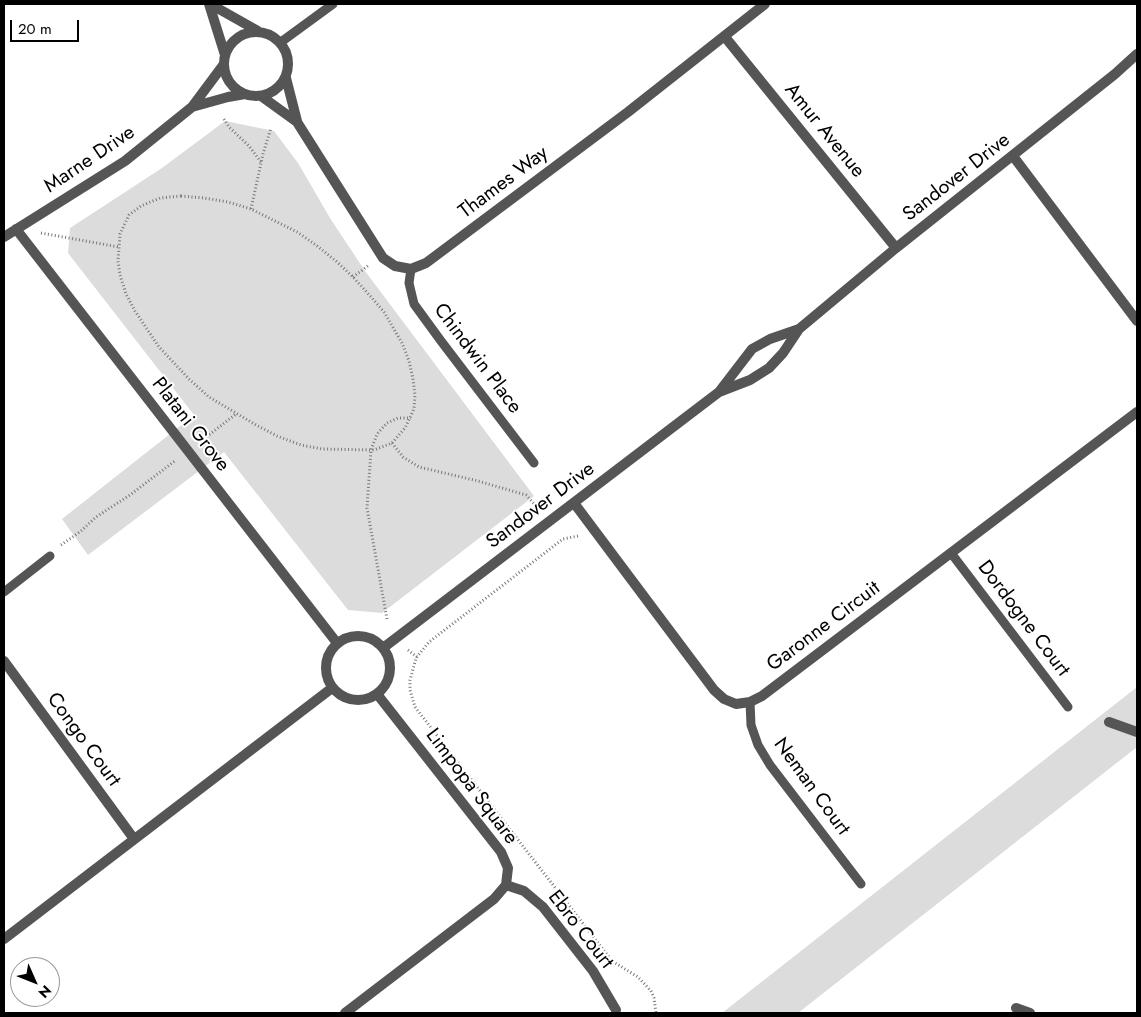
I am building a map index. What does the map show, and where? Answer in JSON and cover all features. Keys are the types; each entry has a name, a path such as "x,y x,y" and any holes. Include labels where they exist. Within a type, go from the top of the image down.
{"street":[{"path":"210,4 281,42 289,59 286,78 297,122 383,258 395,266 410,269"},
{"path":"210,4 229,83 236,90 253,97 262,96 276,90 286,78"},
{"name":"Thames Way","path":"410,269 426,263 621,118 765,4"},
{"path":"224,59 230,45 238,37 258,31"},
{"name":"Amur Avenue","path":"725,37 896,248"},
{"name":"Sandover Drive","path":"719,392 750,380 769,368 799,329 896,248 1115,74 1137,54"},
{"name":"Marne Drive","path":"4,237 125,161 192,107 224,59"},
{"name":"Marne Drive","path":"192,107 245,94"},
{"path":"262,96 297,122"},
{"path":"1013,156 1137,321"},
{"name":"Platani Grove","path":"16,229 337,643"},
{"name":"Sandover Drive","path":"383,648 719,392 752,349 770,339 799,329"},
{"name":"Garonne Circuit","path":"750,702 762,696 1137,412"},
{"path":"574,503 714,690 724,699 736,704 750,702"},
{"path":"358,636 370,638 383,648 388,658 390,670 388,680 377,694 368,699 356,700 345,698 332,688 327,678 325,667 328,655 337,643 347,637 358,636"},
{"name":"Congo Court","path":"4,661 134,839"},
{"path":"4,939 332,688"},
{"name":"Limpopa Square","path":"377,694 501,852 508,868 506,885"},
{"path":"1109,722 1137,732"},
{"path":"345,1013 494,899 506,885"},
{"name":"Ebro Court","path":"506,885 524,891 543,907 593,971 616,1010"},
{"path":"1016,1008 1030,1013"}],"lane":[{"path":"281,42 333,4"},
{"name":"Chindwin Place","path":"410,269 409,283 414,304 534,463"},
{"name":"Dordogne Court","path":"951,553 1068,707"},
{"path":"4,592 50,556"},
{"name":"Neman Court","path":"750,702 751,725 758,745 770,765 861,884"}],"path":[{"path":"224,119 229,127 249,146 261,163"},
{"path":"251,209 271,128"},
{"path":"181,196 228,202 251,209 297,232 316,245 353,277 384,312 402,343 409,360 414,387 414,409 405,428 392,443 382,448 371,450 322,449 302,445 270,432 209,397 159,347 146,328 126,294 120,275 119,247 120,234 129,215 141,206 160,198 181,196"},
{"path":"16,229 119,247"},
{"path":"353,277 373,262"},
{"path":"50,556 56,548 69,541 96,517 130,495 236,414"},
{"path":"387,619 367,508 371,450 377,434 387,423 398,418 411,418"},
{"path":"392,443 403,457 418,467 478,480 526,495 538,508"},
{"path":"583,533 577,537 563,539 429,642 417,657 412,669 410,690 415,707 612,961 638,977 651,991 656,1013"},
{"path":"407,649 417,657"}],"shaded area":[{"path":"225,121 274,131 298,163 330,218 365,271 534,496 382,613 348,610 224,452 88,555 62,519 194,415 68,253 70,228 162,168"},
{"path":"1137,687 1137,747 1123,758 798,1013 722,1013"}]}
